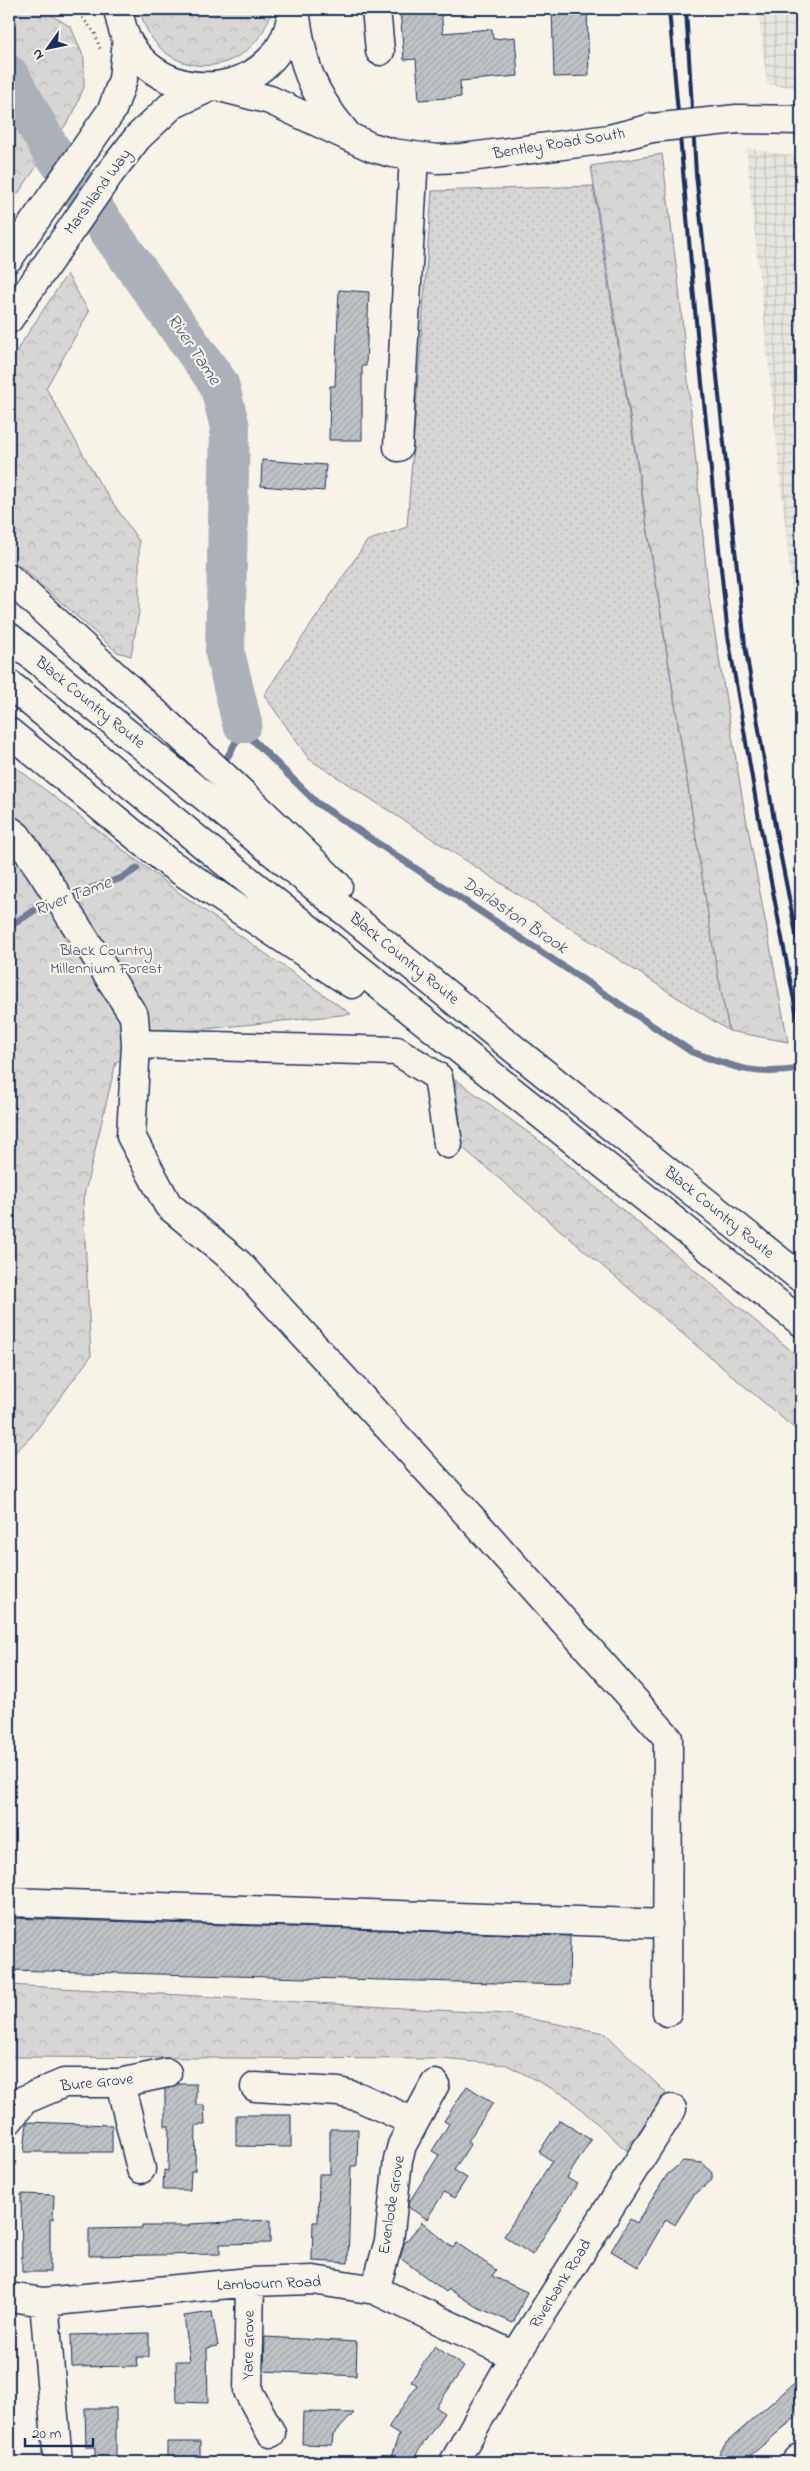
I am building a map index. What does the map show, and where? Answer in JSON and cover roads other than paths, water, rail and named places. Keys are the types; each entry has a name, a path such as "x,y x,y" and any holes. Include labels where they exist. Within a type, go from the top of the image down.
{"main road":[{"name":"Bentley Road South","path":"100,9 123,26 145,64 163,77 185,86 214,87 270,100 371,147 414,156 462,158 609,139 652,128 737,119 801,120"},
{"name":"Bentley Road South","path":"293,9 305,68 328,112 349,137"},
{"name":"Marshland Way","path":"9,319 110,173 154,120 172,105 214,87 242,80 265,64 278,49 287,32 293,9"},
{"path":"376,9 380,51"},
{"path":"9,258 90,142 104,125 123,79 123,26"},
{"path":"398,447 414,156"},
{"path":"9,578 268,816 444,992"},
{"name":"Black Country Route","path":"9,637 444,992 801,1278"},
{"name":"Black Country Route","path":"9,684 205,846 801,1322"},
{"path":"9,732 168,862 497,1080"},
{"path":"9,830 17,836 40,869 134,1016 136,1044 131,1136 168,1205 238,1263 493,1541 668,1738 667,2012"},
{"path":"136,1044 397,1051 438,1077 448,1144"},
{"path":"9,1902 668,1924"},
{"name":"Bure Grove","path":"9,2120 24,2100 64,2083 120,2083 167,2073"},
{"path":"120,2083 141,2169"},
{"name":"Evenlode Grove","path":"375,2290 389,2240 398,2160 402,2145 435,2084"},
{"path":"255,2087 318,2089 359,2097 414,2122"},
{"name":"Riverbank Road","path":"454,2462 515,2356 672,2109"},
{"name":"Lambourn Road","path":"9,2297 44,2302 250,2282 312,2280 375,2290 515,2356"},
{"name":"Yare Grove","path":"250,2282 248,2391 271,2433"},
{"path":"44,2302 58,2462"},
{"path":"796,2462 801,2458"}],"waterway":[{"name":"River Tame","path":"9,75 49,147 219,384 230,427 225,653 242,723"},
{"name":"Darlaston Brook","path":"242,723 253,740 317,803 692,1052 733,1066 757,1071 770,1072 801,1069"},
{"name":"River Tame","path":"228,756 238,738 242,723"},
{"name":"River Tame","path":"64,897 122,878 137,868"},
{"name":"River Tame","path":"9,927 42,905 54,901"}],"railway":[{"path":"669,9 698,344 728,636 759,819 801,1037"},
{"path":"686,9 696,174 745,645 776,832 801,959"}],"park label":[{"name":"Black Country Millennium Forest","path":"106,960"}]}
